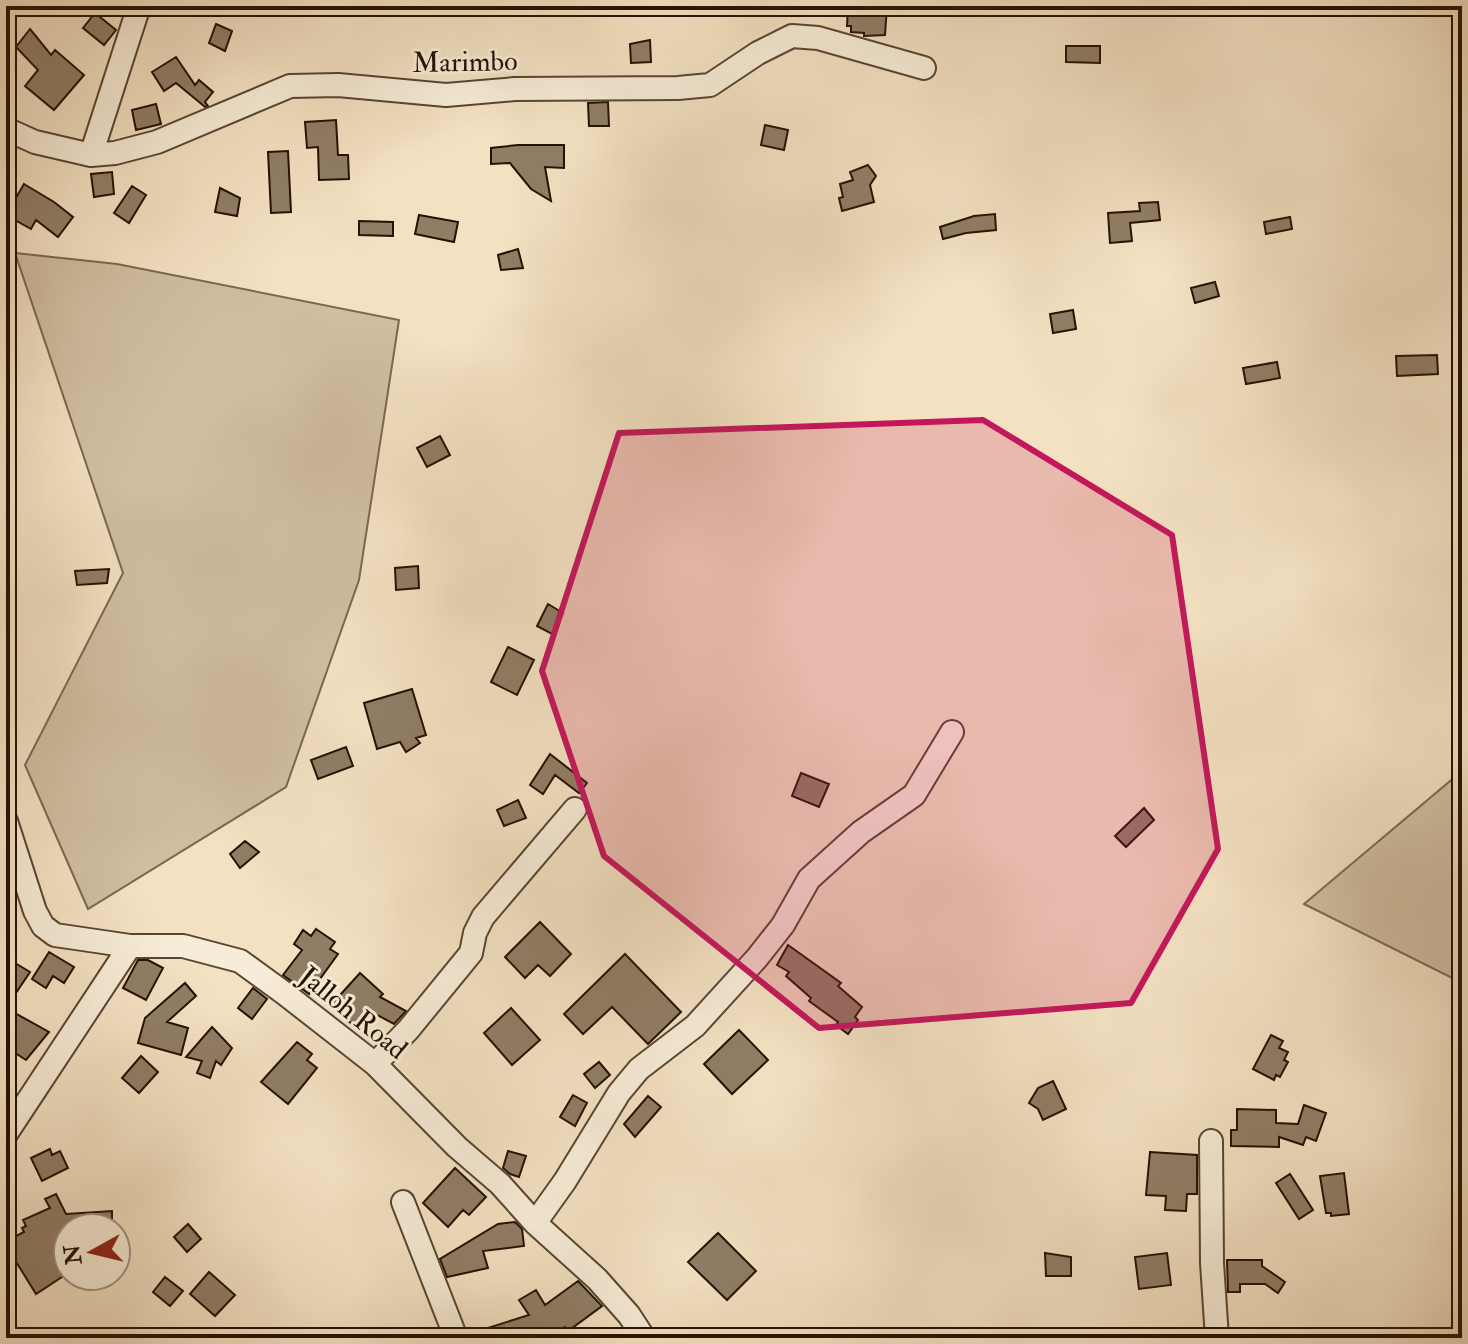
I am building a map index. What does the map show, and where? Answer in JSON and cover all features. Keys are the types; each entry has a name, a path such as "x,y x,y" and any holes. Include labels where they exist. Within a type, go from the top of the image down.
{"street":[{"path":"91,155 139,6"},
{"name":"Marimbo","path":"6,129 35,142 91,155 115,153 157,142 290,86 338,85 446,95 515,89 710,85 758,53 792,36 818,38 924,68"},
{"path":"535,1223 565,1181 619,1093 639,1069 695,1026 757,958 783,925 809,879 861,832 914,795 952,732"},
{"path":"375,1064 408,1030 471,953 475,933 483,917 575,809"},
{"name":"Jalloh Road","path":"6,821 35,911 43,926 55,935 130,946 183,946 240,961 375,1064 457,1147 500,1184 535,1223 597,1279 629,1315 644,1338"},
{"path":"6,1134 130,946"},
{"path":"1211,1141 1212,1263 1217,1338"},
{"path":"403,1202 456,1338"}],"highlighted area":[{"path":"983,420 1172,535 1218,849 1131,1003 819,1028 604,856 542,671 619,433"}],"shaded area":[{"path":"15,253 117,264 399,320 359,580 286,787 88,909 25,765 123,573"},
{"path":"1462,771 1462,983 1304,904"}],"building":[{"path":"848,6 887,6 885,35 864,36 864,33 851,32 851,26 847,26"},
{"path":"95,13 116,30 104,45 83,28"},
{"path":"216,24 232,31 225,51 209,43"},
{"path":"30,29 51,55 55,50 84,75 54,110 25,86 38,70 16,47"},
{"path":"650,40 651,62 631,63 630,44"},
{"path":"1066,46 1100,46 1100,63 1066,62"},
{"path":"176,57 195,85 199,80 213,92 205,102 208,106 205,107 176,83 164,91 152,72"},
{"path":"608,102 609,126 589,126 588,103"},
{"path":"156,104 161,124 136,130 132,110"},
{"path":"336,120 338,155 348,155 349,179 319,180 318,147 307,148 305,122"},
{"path":"765,125 788,130 784,150 761,145"},
{"path":"564,145 564,168 545,167 551,201 531,189 510,163 491,164 491,148"},
{"path":"288,151 291,212 271,213 268,152"},
{"path":"868,165 876,176 870,185 874,202 842,211 840,184 853,180 850,172"},
{"path":"112,172 114,194 94,197 91,174"},
{"path":"24,184 73,217 58,237 36,220 31,229 6,215"},
{"path":"132,186 146,195 129,223 114,213"},
{"path":"220,188 240,198 237,216 215,212"},
{"path":"1158,202 1160,220 1130,223 1132,241 1110,243 1108,213 1140,211 1139,203"},
{"path":"995,214 996,230 943,239 940,227 974,216"},
{"path":"419,215 458,222 454,242 415,234"},
{"path":"1290,217 1292,229 1266,234 1264,222"},
{"path":"359,221 393,222 393,236 359,235"},
{"path":"518,249 523,268 501,270 498,255"},
{"path":"1215,282 1219,296 1195,303 1191,288"},
{"path":"1073,310 1076,329 1053,333 1050,314"},
{"path":"1437,355 1438,374 1397,376 1396,356"},
{"path":"1277,362 1280,378 1246,384 1243,368"},
{"path":"440,436 450,455 427,467 417,448"},
{"path":"418,566 419,588 396,590 395,568"},
{"path":"109,569 107,583 77,585 75,571"},
{"path":"548,604 563,613 552,634 537,626"},
{"path":"508,647 534,660 517,695 491,682"},
{"path":"412,689 426,735 416,738 420,743 406,752 400,742 377,749 364,703"},
{"path":"346,747 353,766 318,779 311,760"},
{"path":"550,754 587,783 579,793 555,775 543,794 530,785"},
{"path":"801,773 829,784 819,807 792,796"},
{"path":"518,800 526,818 504,826 497,810"},
{"path":"1144,808 1154,820 1126,847 1115,836"},
{"path":"245,841 259,852 240,868 230,854"},
{"path":"540,922 571,954 550,976 538,965 525,978 505,957"},
{"path":"316,929 335,942 330,949 338,954 309,994 283,975 302,950 294,944 303,930 311,936"},
{"path":"788,945 841,983 838,986 862,1007 855,1017 858,1020 848,1034 836,1025 838,1022 809,1001 811,998 786,976 789,972 777,965"},
{"path":"49,952 74,967 64,983 53,976 46,988 32,979"},
{"path":"625,954 681,1012 648,1044 612,1007 583,1034 564,1014"},
{"path":"138,960 148,960 163,968 146,1000 123,988"},
{"path":"15,963 30,972 16,993 6,987 6,976"},
{"path":"360,973 383,994 380,997 406,1011 394,1024 368,1010 354,1026 331,1005"},
{"path":"185,983 196,996 167,1022 188,1028 181,1055 138,1043 145,1018"},
{"path":"253,988 267,999 252,1019 238,1008"},
{"path":"511,1008 540,1040 512,1065 484,1033"},
{"path":"13,1012 49,1032 26,1060 6,1047 6,1023"},
{"path":"212,1027 232,1048 221,1065 216,1061 210,1078 197,1073 202,1061 186,1057"},
{"path":"739,1030 768,1060 732,1094 704,1064"},
{"path":"1271,1035 1283,1041 1279,1048 1288,1052 1284,1060 1288,1062 1280,1077 1276,1075 1274,1080 1253,1069"},
{"path":"297,1042 312,1054 307,1060 317,1068 288,1104 261,1082"},
{"path":"141,1056 158,1072 139,1093 122,1078"},
{"path":"599,1062 610,1075 595,1088 584,1074"},
{"path":"1053,1081 1066,1109 1043,1120 1038,1109 1029,1103 1038,1088"},
{"path":"573,1095 587,1103 575,1126 560,1117"},
{"path":"648,1096 661,1107 635,1137 624,1124"},
{"path":"1304,1105 1326,1113 1316,1141 1306,1137 1303,1145 1279,1137 1279,1147 1231,1146 1231,1130 1237,1130 1237,1109 1276,1110 1276,1123 1298,1124"},
{"path":"50,1149 52,1155 60,1151 68,1168 42,1181 31,1158"},
{"path":"508,1151 526,1156 519,1177 503,1168"},
{"path":"1150,1152 1197,1155 1197,1194 1187,1194 1186,1211 1165,1210 1166,1196 1146,1195"},
{"path":"455,1168 486,1197 469,1215 463,1210 448,1227 423,1203"},
{"path":"1344,1173 1349,1214 1331,1216 1331,1213 1326,1213 1320,1176"},
{"path":"1290,1174 1313,1210 1299,1219 1276,1183"},
{"path":"56,1194 65,1212 52,1212 52,1284 36,1294 15,1260 6,1265 6,1241 24,1232 22,1228 26,1226 23,1220 50,1208 45,1199"},
{"path":"515,1222 522,1229 524,1246 483,1251 488,1268 447,1277 440,1259 498,1224"},
{"path":"188,1224 201,1239 187,1252 174,1237"},
{"path":"718,1233 756,1271 727,1300 688,1262"},
{"path":"1045,1253 1071,1257 1071,1276 1046,1276"},
{"path":"1167,1253 1171,1285 1139,1289 1135,1257"},
{"path":"1227,1260 1262,1260 1262,1266 1285,1282 1278,1293 1265,1284 1240,1284 1240,1292 1228,1292"},
{"path":"209,1272 235,1295 215,1316 190,1294"},
{"path":"165,1277 183,1291 170,1306 153,1292"},
{"path":"578,1281 602,1306 568,1331 565,1327 546,1338 541,1335 531,1338 470,1338 469,1334 529,1315 519,1300 536,1290 545,1305"}]}
